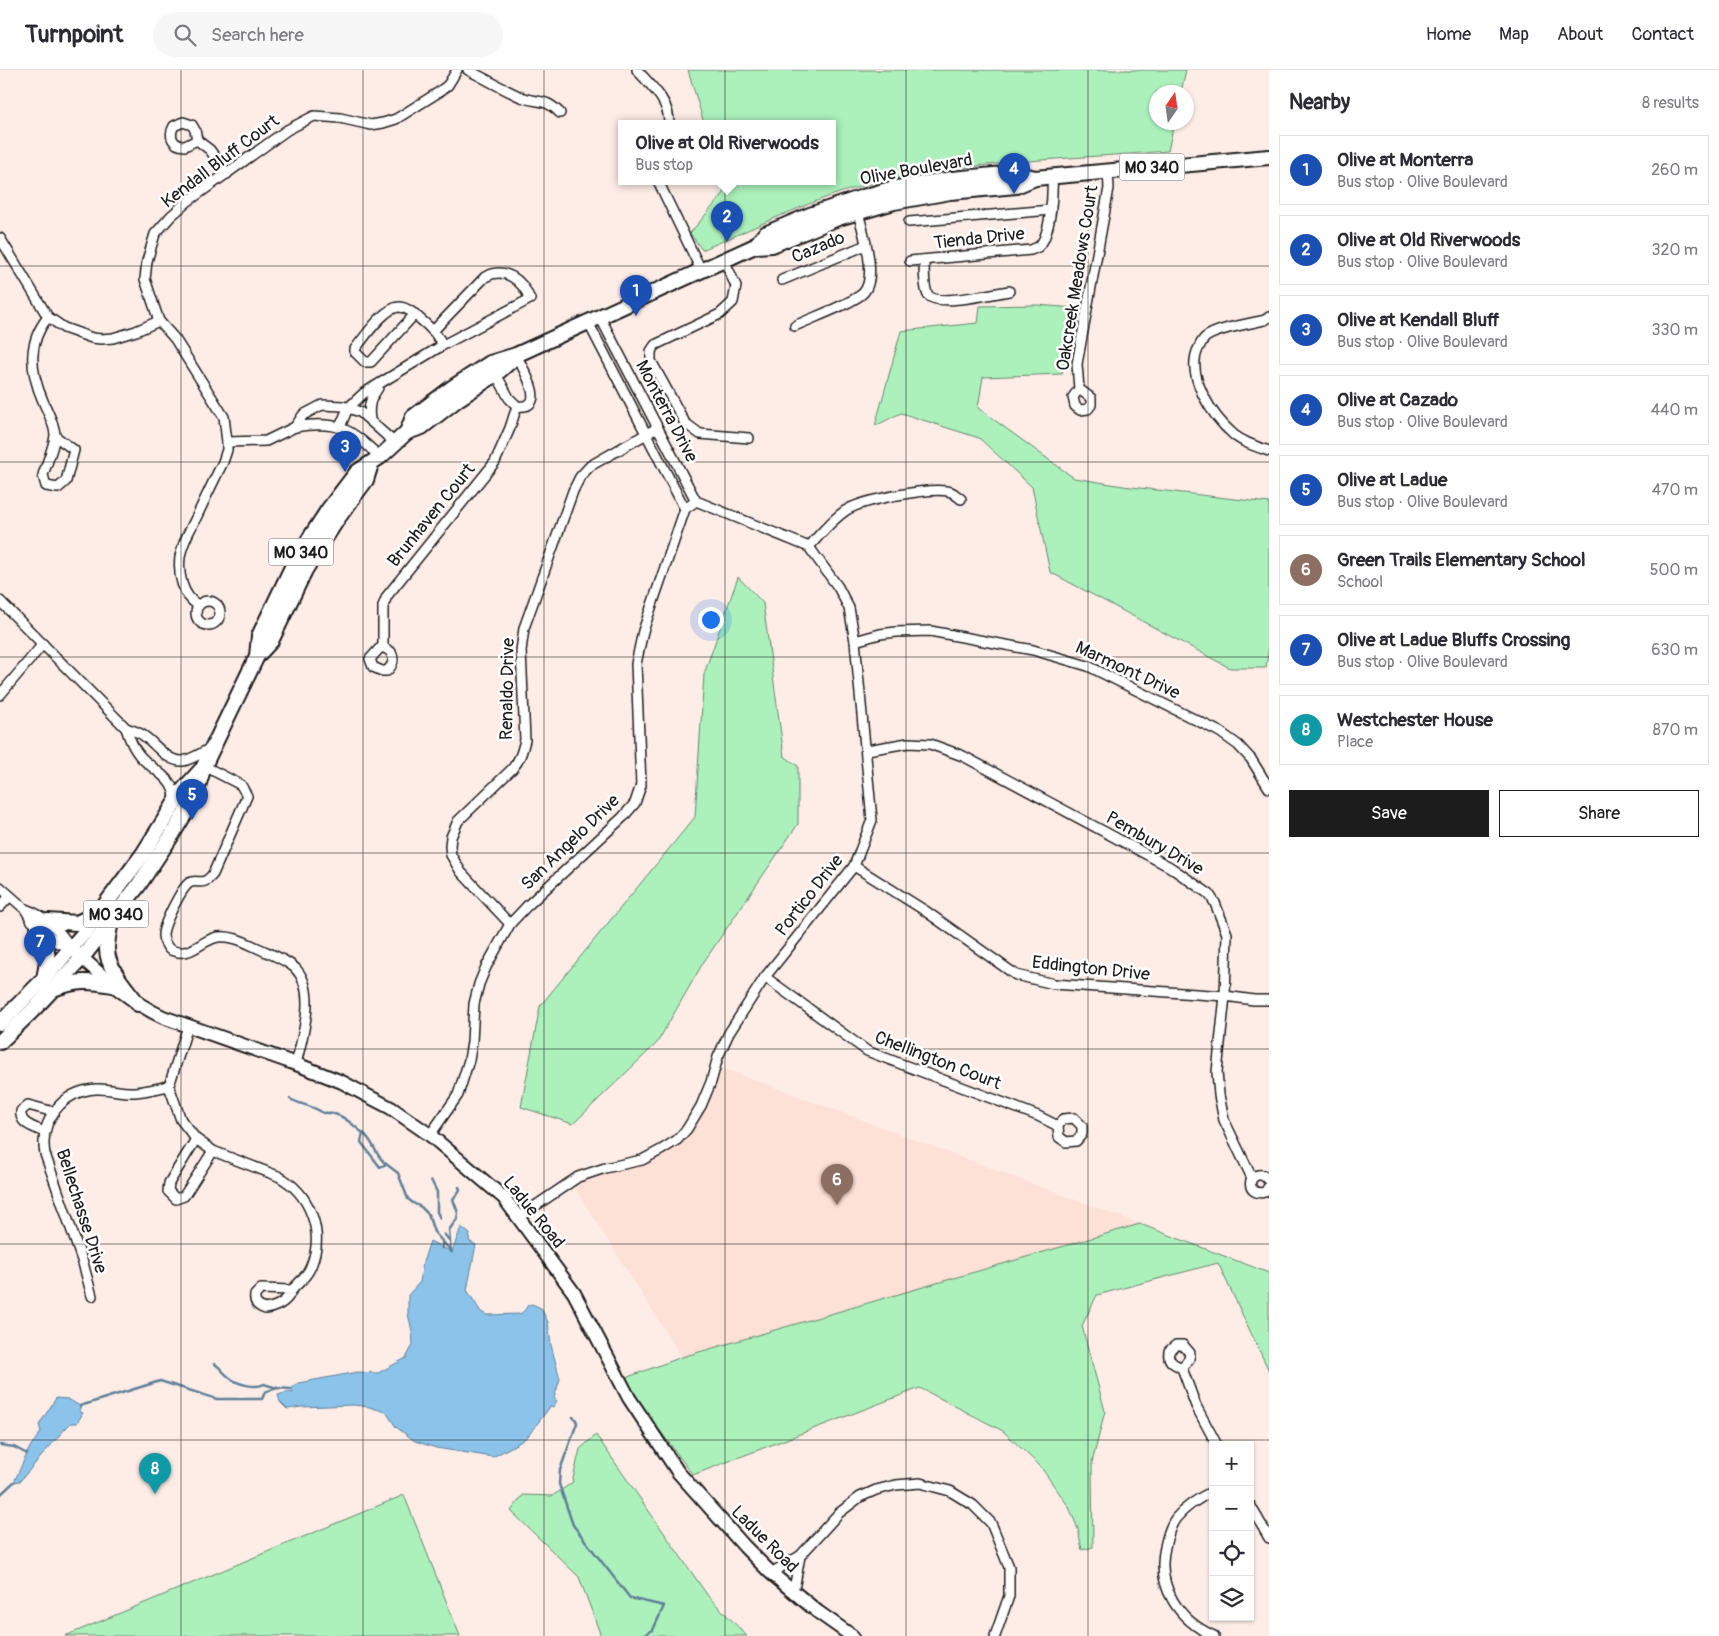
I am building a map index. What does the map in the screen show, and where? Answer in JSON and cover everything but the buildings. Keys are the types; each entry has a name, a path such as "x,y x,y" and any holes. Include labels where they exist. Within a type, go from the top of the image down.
{"main road":[{"name":"Olive Boulevard","path":"0,1023 82,958 183,790 204,766 257,656 271,641 305,570 333,524 366,480 376,460 406,432 413,418 466,378 490,363 516,356 755,246 772,245 815,227 856,206 922,196 1016,186 1035,178 1052,176 1269,158"},
{"name":"Olive Boulevard","path":"406,432 422,427 458,399 496,374 516,356"},
{"name":"Olive Boulevard","path":"0,1042 48,985 71,948 106,917 154,862 195,797 204,766"},
{"path":"113,985 77,981 48,985 48,956 43,924 77,923 106,917 107,950 113,970 138,1004"},
{"name":"Ladue Road","path":"71,948 113,985 138,1004 163,1018 296,1064 342,1082 383,1104 430,1135 504,1198 574,1293 629,1398 673,1465 745,1547 771,1572 818,1612 852,1636"}],"street":[{"name":"Kendall Bluff Court","path":"198,605 190,601 186,594 181,578 180,558 184,543 227,450 224,416 175,339 159,320 145,279 147,261 155,234 187,202 287,130 314,116 340,118 371,125 383,124 396,118 448,84 457,70"},
{"path":"468,70 529,100 551,104 560,113"},
{"path":"637,70 664,103 669,112 669,120"},
{"path":"197,140 210,150 227,174"},
{"name":"Oakcreek Meadows Court","path":"1079,389 1078,359 1109,188 1108,172"},
{"name":"Tienda Drive","path":"910,261 1031,250 1039,246 1051,210 1052,176"},
{"path":"660,185 701,270"},
{"path":"795,326 855,299 864,292 868,282 869,266 866,245 856,206"},
{"path":"910,222 1051,210"},
{"path":"0,238 48,317 64,328 101,339 113,338 136,331 159,320"},
{"name":"Cazado","path":"782,280 866,245"},
{"path":"724,260 736,286 733,302 720,314 655,346 651,351 651,361 685,423 700,434 749,438"},
{"path":"924,260 926,289 932,298 948,300 1009,291"},
{"path":"340,427 348,408 364,393 443,345 530,299 518,281 510,274 503,272 490,274 434,330"},
{"path":"415,314 372,362 365,362 355,352 355,349 386,313 393,308 400,307 415,314 434,330 443,345"},
{"path":"48,317 40,326 34,341 33,368 37,388 52,423 55,436 43,475 46,486 58,488 66,481 74,450 55,436"},
{"path":"1269,317 1265,320 1218,330 1204,338 1195,361 1198,382 1222,424 1236,436 1269,451"},
{"name":"Monterra Drive","path":"594,319 657,428 696,501"},
{"name":"Monterra Drive","path":"594,319 646,434 685,509"},
{"name":"Brunhaven Court","path":"383,647 383,606 387,596 495,462 510,428 517,406 530,402 533,394 532,388 516,356"},
{"path":"496,374 509,398 517,406"},
{"path":"370,420 368,409 370,401 380,384"},
{"path":"295,427 303,415 322,405 333,405 360,412 395,443"},
{"path":"227,442 266,441 295,427 317,424 340,427 361,440 376,460"},
{"name":"Renaldo Drive","path":"510,924 456,865 450,846 451,837 458,821 512,769 522,753 525,740 521,651 524,628 572,491 580,477 590,466 657,428"},
{"path":"685,509 696,501 809,547 838,517 853,507 892,496 933,491 951,492 961,499"},
{"name":"San Angelo Drive","path":"430,1135 458,1095 472,1042 474,1004 479,984 486,967 510,924 623,817 635,803 641,785 636,664 643,630 685,509"},
{"name":"Portico Drive","path":"519,1217 578,1177 605,1168 642,1160 677,1140 687,1129 701,1106 729,1033 765,977 854,866 872,820 867,750 855,641 849,608 838,587 809,547"},
{"path":"0,601 126,728 142,734 155,743 163,753 185,761 215,746"},
{"name":"Marmont Drive","path":"855,641 888,633 930,631 1033,650 1088,666 1220,732 1238,745 1251,759 1269,788"},
{"path":"0,695 43,644"},
{"path":"126,728 138,754 171,783 175,804"},
{"name":"Pembury Drive","path":"867,750 908,743 930,744 963,756 1170,867 1209,894 1215,903 1228,934 1225,996 1217,1072 1224,1120 1252,1178 1250,1184 1255,1192 1264,1192 1269,1186"},
{"path":"204,766 241,785 247,796 213,874 208,880 201,883 192,882 180,895 164,929 163,937 170,949 181,953 196,949 208,940 217,937 232,938 284,960 294,967 304,983 307,1002 306,1020 296,1064"},
{"path":"1260,776 1269,771"},
{"name":"Eddington Drive","path":"854,866 924,910 1016,975 1054,984 1269,1000"},
{"path":"0,887 25,909 32,921 43,924 58,943 71,948"},
{"path":"0,907 10,896"},
{"name":"Chellington Court","path":"765,977 867,1051 1038,1116 1058,1126"},
{"path":"188,1026 169,1086 181,1120 196,1139 213,1151 288,1181 303,1196 313,1219 316,1232 314,1255 306,1275 292,1290"},
{"name":"Bellechasse Drive","path":"92,1296 83,1263 45,1154 43,1144 44,1132 54,1112 66,1099 77,1093 98,1089 134,1092 169,1086"},
{"path":"44,1132 24,1122 20,1117 21,1111 28,1105 54,1112"},
{"path":"196,1139 169,1183 168,1191 173,1198 176,1199 184,1196 213,1151"},
{"path":"1252,1178 1260,1174 1266,1176 1269,1181"},
{"path":"1182,1368 1196,1406 1215,1441"},
{"path":"771,1572 800,1556 839,1513 860,1497 896,1484 920,1483 950,1491 973,1505 991,1522 1009,1567 1009,1596 995,1636"},
{"path":"1209,1492 1195,1500 1176,1519 1168,1534 1163,1556 1163,1576 1170,1594 1188,1621 1200,1630 1214,1636"},
{"path":"1254,1512 1269,1538"},
{"path":"792,1590 800,1556"}],"shaded area":[{"path":"720,1067 1140,1224 682,1357 573,1185 597,1175 640,1165 677,1145 696,1125 705,1109"}],"green space":[{"path":"688,70 1186,70 1183,85 1149,85 1149,130 1172,130 1168,151 984,165 875,183 809,204 702,250 690,233 724,193 722,185 836,185 836,120 703,120"},
{"path":"1037,305 1075,308 1062,374 983,377 978,408 1074,478 1123,486 1269,503 1269,645 1266,668 1230,668 1050,572 1032,487 979,438 901,413 875,426 901,331 978,323 980,306"},
{"path":"738,577 763,603 784,756 798,766 798,824 703,963 657,1043 573,1124 521,1107 540,1006 695,817 704,674"},
{"path":"1140,1224 1269,1273 1269,1371 1218,1263 1097,1295 1082,1326 1105,1411 1092,1463 1093,1547 1082,1550 1078,1529 1069,1507 1040,1466 1003,1431 920,1388 693,1475 646,1412 625,1378 682,1357"},
{"path":"596,1435 708,1596 747,1636 601,1636 579,1577 511,1511 523,1495 552,1496 572,1483 580,1449"},
{"path":"404,1495 460,1636 65,1636"}],"water":[{"path":"461,1227 470,1234 469,1241 476,1245 467,1290 481,1312 487,1315 520,1314 528,1305 532,1304 541,1308 548,1322 551,1345 560,1379 554,1398 557,1401 553,1407 550,1407 528,1436 493,1457 436,1448 415,1441 396,1427 386,1412 369,1407 354,1405 287,1409 280,1402 278,1395 288,1392 293,1393 291,1389 298,1383 358,1372 378,1373 406,1358 413,1345 408,1314 408,1295 420,1282 423,1262 430,1241 452,1252"},
{"path":"56,1398 68,1399 80,1406 80,1412 83,1413 77,1423 71,1423 65,1429 20,1481 14,1482 30,1447 41,1432 39,1425"}],"waterway":[{"path":"290,1099 323,1113 340,1116 363,1133 361,1142 380,1167 386,1164 398,1173 408,1199 428,1214 434,1232 452,1252"},
{"path":"363,1133 386,1164"},
{"path":"431,1180 437,1192 437,1212 440,1218"},
{"path":"451,1252 449,1230 457,1219 458,1213 453,1199 460,1190 459,1187"},
{"path":"444,1234 449,1240"},
{"path":"442,1241 442,1248"},
{"path":"215,1364 237,1382 252,1386 264,1384 277,1388"},
{"path":"80,1406 160,1381 217,1399 262,1399 265,1392 277,1388 291,1389"},
{"path":"573,1417 577,1423 560,1470 559,1484 573,1525 630,1598 664,1606 653,1630 642,1636"},
{"path":"0,1445 14,1447 27,1454"},
{"path":"0,1495 14,1482"}],"place":[{"name":"Olive at Cazado","path":"1014,194"},
{"name":"Olive at Old Riverwoods","path":"727,242"},
{"name":"Olive at Monterra","path":"636,316"},
{"name":"Olive at Kendall Bluff","path":"345,472"},
{"name":"Olive at Ladue","path":"192,820"},
{"name":"Olive at Ladue Bluffs Crossing","path":"40,967"},
{"name":"Green Trails Elementary School","path":"837,1205"},
{"name":"Westchester House","path":"155,1494"}]}
